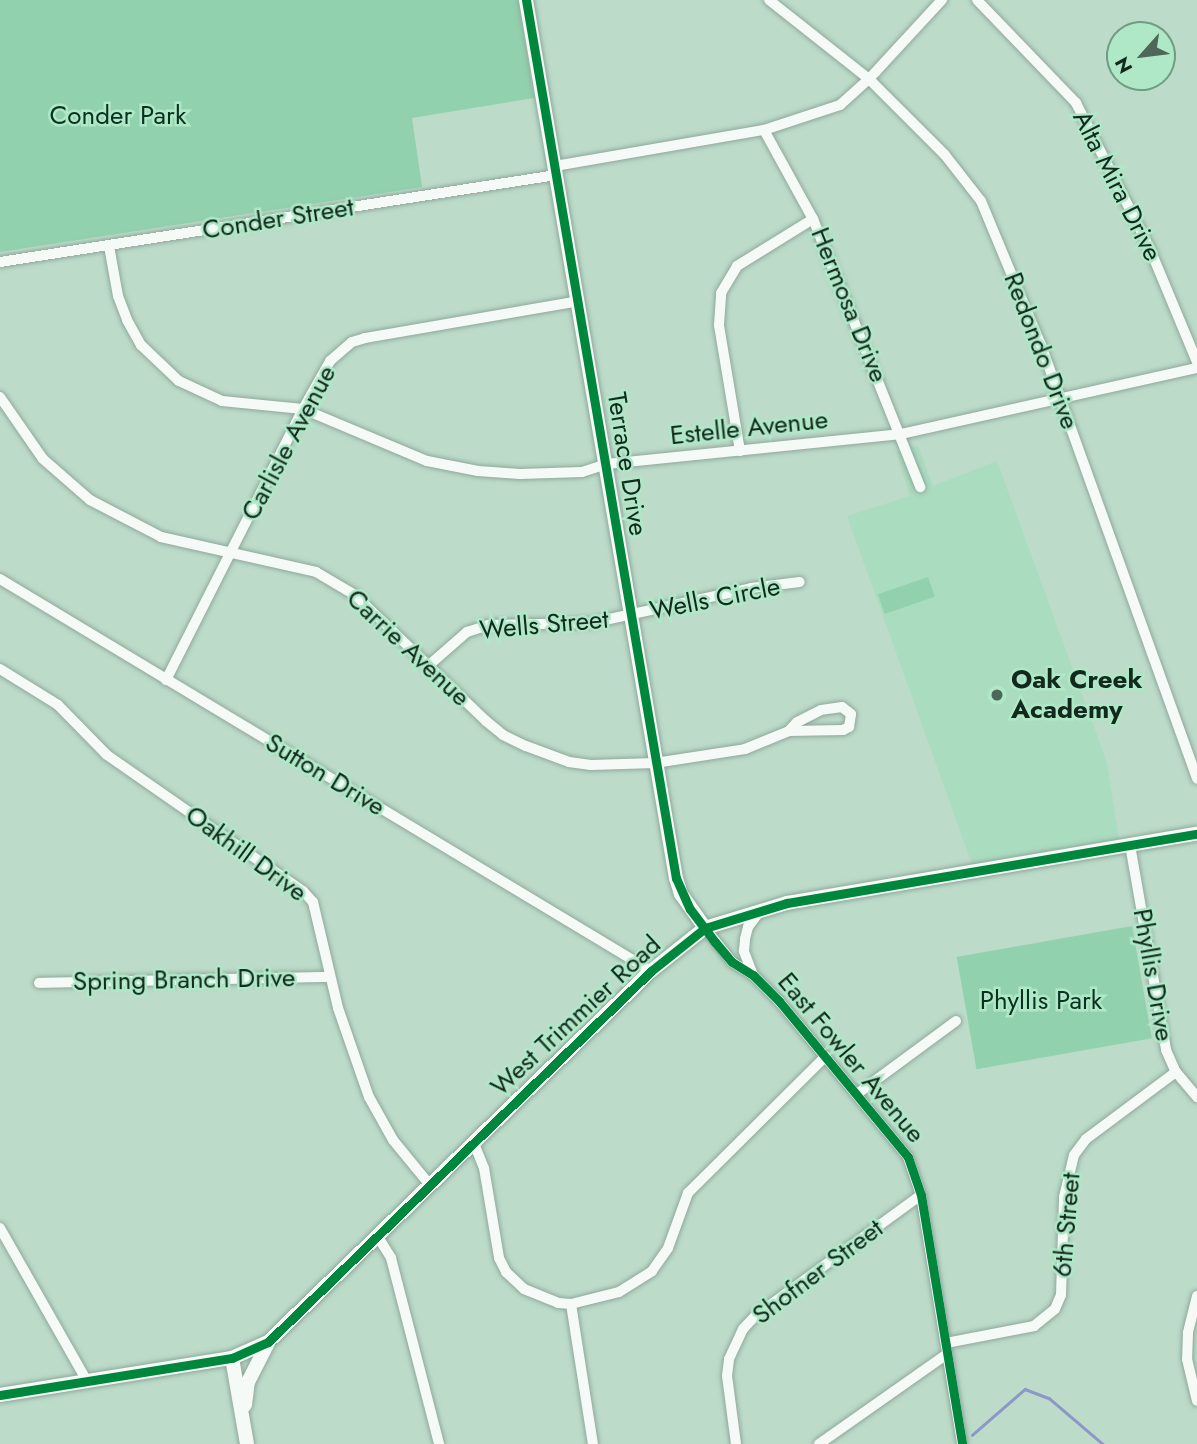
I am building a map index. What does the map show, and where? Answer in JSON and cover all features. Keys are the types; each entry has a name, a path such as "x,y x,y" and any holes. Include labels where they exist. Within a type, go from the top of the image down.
{"street":[{"name":"Terrace Drive","path":"526,0 676,878 681,894 705,928"},
{"name":"Redondo Drive","path":"769,0 869,79 945,155 981,201 1041,345 1197,779"},
{"name":"Conder Street","path":"0,262 555,171 764,130 840,104 869,79 942,0"},
{"name":"Alta Mira Drive","path":"978,0 1076,103 1150,249 1197,362"},
{"name":"Hermosa Drive","path":"764,130 813,219 920,487"},
{"path":"740,451 719,326 721,293 737,266 813,219"},
{"name":"Estelle Avenue","path":"109,246 118,296 141,345 167,372 194,391 222,401 303,409 427,461 478,471 550,474 582,472 607,464 901,434 1060,401 1197,368"},
{"name":"Carlisle Avenue","path":"166,680 330,361 352,342 579,301"},
{"name":"Carrie Avenue","path":"0,397 43,458 90,500 161,537 299,566 327,578 355,595 486,721 503,735 526,746 569,762 591,765 655,763 745,748 789,731"},
{"name":"Sutton Drive","path":"0,579 651,971"},
{"name":"Wells Circle","path":"631,616 751,588 800,582"},
{"name":"Wells Street","path":"428,666 458,639 476,628 488,625 559,626 631,616"},
{"name":"Oakhill Drive","path":"0,669 58,705 107,755 303,891 313,902 329,977 352,1055 375,1109 393,1140 430,1185"},
{"path":"842,707 851,714 849,727 843,730 789,731 797,722 821,710 842,707"},
{"name":"West Trimmier Road","path":"0,1395 232,1358 268,1342 651,971 705,928 761,909 1197,834"},
{"name":"Phyllis Drive","path":"1130,845 1166,1050 1176,1072 1197,1097"},
{"path":"753,975 744,951 745,939 748,927 761,909"},
{"name":"East Fowler Avenue","path":"705,928 732,961 753,975 900,1144 921,1195 962,1444"},
{"name":"Spring Branch Drive","path":"39,984 329,977"},
{"path":"857,1094 956,1021"},
{"path":"473,1141 484,1168 499,1258 506,1272 524,1289 558,1303 570,1304 619,1292 652,1271 668,1248 688,1193 825,1056"},
{"name":"6th Street","path":"947,1348 1034,1326 1055,1309 1061,1295 1064,1197 1074,1155 1086,1139 1176,1072"},
{"name":"Shofner Street","path":"736,1444 727,1376 729,1359 743,1329 755,1316 921,1195"},
{"path":"0,1227 87,1381"},
{"path":"378,1237 391,1258 439,1444"},
{"path":"1197,1296 1188,1333 1187,1359 1197,1401"},
{"path":"570,1304 593,1444"},
{"path":"244,1424 248,1382 268,1342"},
{"path":"819,1444 947,1348"},
{"path":"232,1358 247,1444"}],"shaded area":[{"name":"Oak Creek Academy","path":"918,446 933,486 997,461 1107,763 1119,839 972,864 847,516 910,496 896,452"}],"green space":[{"name":"Conder Park","path":"0,0 518,0 534,98 412,118 422,187 0,252"},
{"path":"928,577 935,597 885,614 878,594"},
{"name":"Phyllis Park","path":"1132,926 1152,1038 977,1069 957,957"}],"waterway":[{"path":"972,1435 1025,1389 1049,1398 1103,1444"}],"cycle path":[{"path":"526,0 676,878 690,909 715,942 732,962 753,975 779,1001 908,1157 921,1195 962,1444"},
{"path":"0,1395 232,1358 268,1342 651,971 705,928 787,903 1197,834"}],"place":[{"name":"Oak Creek Academy","path":"997,695"}]}
